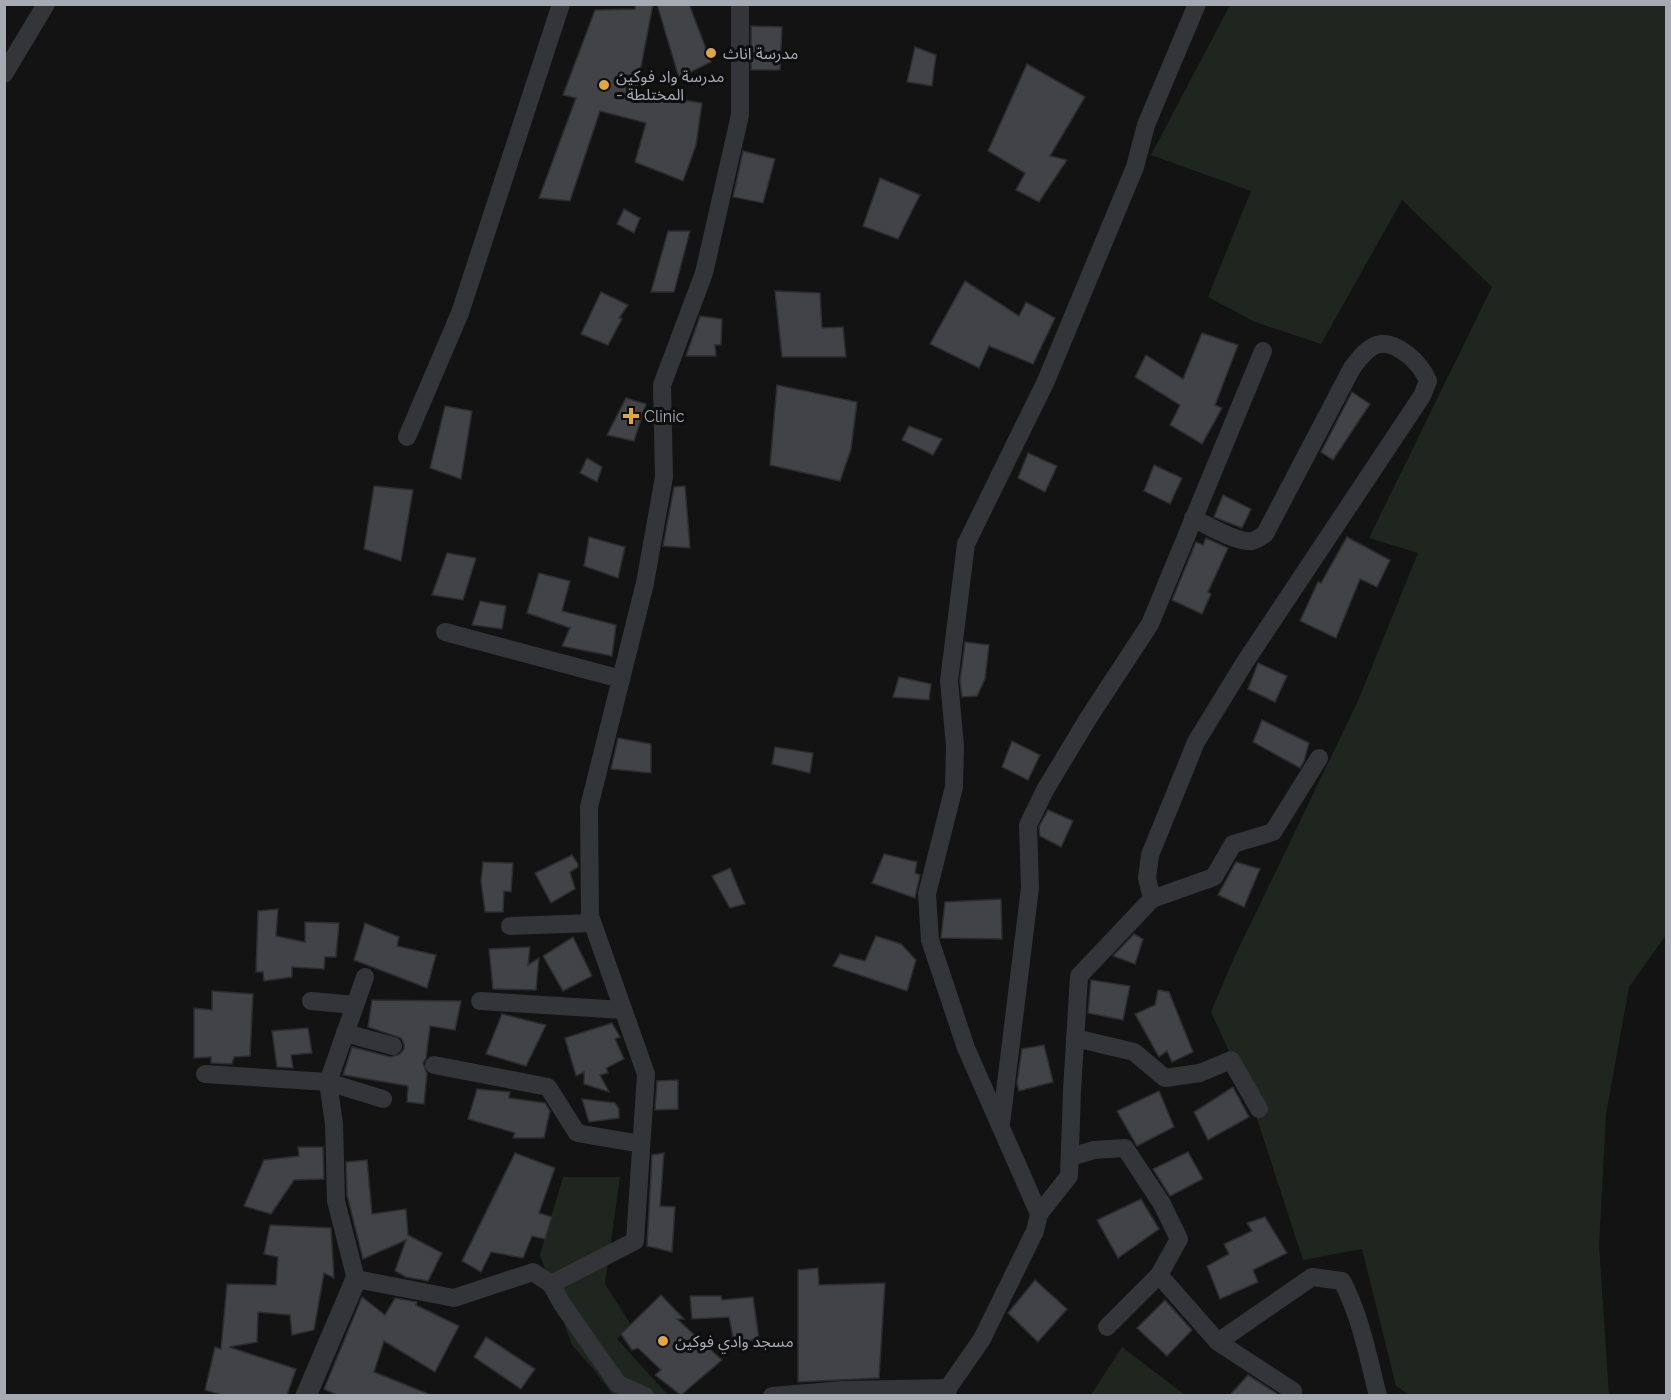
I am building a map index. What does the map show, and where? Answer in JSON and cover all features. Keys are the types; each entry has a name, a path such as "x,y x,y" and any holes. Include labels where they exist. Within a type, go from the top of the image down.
{"street":[{"path":"4,74 46,4"},
{"path":"407,437 460,313 561,4"},
{"path":"551,1284 634,1241 646,1074 590,916 589,807 645,583 664,477 662,385 704,273 740,115 740,4"},
{"path":"1040,1214 966,1048 930,940 927,894 954,787 955,746 949,681 966,544 1047,381 1135,167 1146,125 1197,4"},
{"path":"1152,899 1147,878 1150,855 1197,742 1245,662 1422,396 1428,381 1424,372 1416,361 1394,345 1385,343 1375,345 1364,352 1352,368 1265,534 1256,540 1237,539 1193,518"},
{"path":"1001,1124 1030,888 1028,825 1061,763 1150,624 1263,351"},
{"path":"445,632 621,679"},
{"path":"772,1395 843,1390 948,1392 982,1339 1035,1231 1040,1214 1069,1176 1079,976 1152,899 1214,878 1233,844 1273,832 1319,758"},
{"path":"510,926 592,923"},
{"path":"307,1395 356,1279 336,1201 334,1124 328,1082 365,977"},
{"path":"311,1001 355,1005"},
{"path":"480,1001 623,1010"},
{"path":"345,1033 393,1046"},
{"path":"1075,1038 1134,1052 1165,1078 1200,1073 1231,1060 1258,1109"},
{"path":"434,1065 548,1086 577,1133 641,1144"},
{"path":"205,1074 328,1082 383,1099"},
{"path":"1070,1156 1094,1150 1125,1148 1162,1204 1179,1239 1160,1275 1107,1328"},
{"path":"356,1279 454,1298 533,1272 551,1284 562,1304 618,1384 643,1395"},
{"path":"1160,1275 1218,1342 1293,1391"},
{"path":"1218,1342 1312,1277 1342,1281 1353,1302 1360,1324 1378,1395"}],"shaded area":[{"path":"1230,5 1666,5 1666,935 1629,987 1606,1114 1599,1245 1609,1395 1411,1396 1396,1386 1362,1249 1303,1260 1250,1097 1211,1012 1234,958 1358,701 1418,553 1369,538 1492,287 1402,200 1321,344 1255,322 1208,297 1251,191 1151,155"},
{"path":"563,1177 620,1177 605,1284 631,1325 617,1339 668,1395 613,1395 572,1345 540,1255"},
{"path":"1122,1347 1185,1395 1091,1395"}],"building":[{"path":"635,4 653,4 636,93 702,103 696,145 683,181 635,162 646,123 600,111 570,201 539,198 576,98 563,95 595,10 635,9"},
{"path":"657,4 689,4 711,62 679,78"},
{"path":"751,26 782,27 780,70 751,70"},
{"path":"915,47 936,55 932,86 907,82"},
{"path":"1027,64 1085,97 1050,156 1067,160 1039,202 1016,190 1025,173 988,151"},
{"path":"743,151 775,159 763,203 733,197"},
{"path":"880,178 920,195 898,239 863,226"},
{"path":"624,209 640,218 634,233 617,224"},
{"path":"668,231 690,231 674,292 651,292"},
{"path":"965,281 1019,316 1026,302 1055,318 1033,364 989,346 979,368 930,344"},
{"path":"775,291 820,293 822,328 843,327 846,357 782,357"},
{"path":"601,292 628,305 619,318 622,319 608,345 581,334"},
{"path":"700,316 722,319 721,345 715,345 716,356 686,356"},
{"path":"1202,333 1238,345 1215,405 1222,408 1202,444 1170,425 1180,405 1135,377 1146,355 1183,379"},
{"path":"777,385 857,402 851,449 840,481 770,465"},
{"path":"1352,392 1370,404 1333,460 1321,452"},
{"path":"626,398 646,404 634,441 607,435"},
{"path":"445,406 472,411 461,479 430,468"},
{"path":"909,426 942,439 933,455 902,440"},
{"path":"1028,453 1057,466 1045,492 1018,478"},
{"path":"587,458 602,467 597,482 580,473"},
{"path":"1154,465 1182,478 1170,504 1144,491"},
{"path":"374,486 413,490 401,561 364,549"},
{"path":"685,486 690,548 663,546 674,487"},
{"path":"1223,495 1251,509 1242,528 1214,517"},
{"path":"589,537 625,547 618,578 584,566"},
{"path":"1347,537 1390,560 1377,587 1360,579 1336,638 1300,621 1318,582 1321,583"},
{"path":"1206,538 1228,548 1208,592 1211,594 1202,614 1172,600 1196,542 1203,545"},
{"path":"447,553 476,558 463,600 432,595"},
{"path":"539,573 570,581 562,611 616,625 612,656 562,646 570,628 527,613"},
{"path":"480,601 506,606 502,629 472,625"},
{"path":"965,642 989,645 985,679 977,696 962,697 960,681"},
{"path":"1258,663 1287,676 1275,702 1248,689"},
{"path":"899,677 931,684 929,700 893,697"},
{"path":"1262,720 1309,743 1300,768 1253,742"},
{"path":"618,738 651,744 651,773 611,769"},
{"path":"1012,741 1040,755 1028,780 1002,767"},
{"path":"775,747 813,753 810,773 772,764"},
{"path":"1048,810 1073,821 1061,847 1040,836 1039,827"},
{"path":"884,854 917,862 915,873 920,875 915,898 872,883"},
{"path":"572,855 578,864 578,867 570,872 575,889 551,903 535,873"},
{"path":"483,862 513,863 511,892 504,891 503,912 485,912 481,881"},
{"path":"1236,862 1260,869 1244,907 1218,895"},
{"path":"730,868 745,904 730,908 712,876"},
{"path":"1001,899 1002,939 941,938 945,902"},
{"path":"278,909 276,936 305,942 305,922 339,923 336,957 325,957 324,969 292,967 292,977 264,981 263,972 256,972 258,911"},
{"path":"365,923 399,937 397,946 436,955 427,988 354,960"},
{"path":"1134,934 1143,939 1135,964 1113,956"},
{"path":"876,936 901,944 916,960 907,991 833,966 840,954 865,961"},
{"path":"573,937 592,976 563,991 543,956"},
{"path":"530,947 528,965 539,958 536,990 493,989 489,949"},
{"path":"1091,980 1130,986 1123,1020 1088,1013"},
{"path":"1158,990 1169,992 1193,1052 1172,1062 1167,1051 1159,1057 1135,1014 1155,1005"},
{"path":"212,991 253,994 250,1056 234,1057 232,1064 211,1063 211,1057 194,1058 194,1008 212,1010"},
{"path":"372,1000 461,1001 455,1030 430,1026 426,1058 423,1063 427,1074 424,1104 407,1102 408,1086 343,1075 352,1047 391,1057 400,1054 404,1049 401,1038 368,1027"},
{"path":"502,1014 546,1025 526,1066 486,1054"},
{"path":"612,1023 620,1037 615,1039 624,1059 606,1068 608,1073 600,1075 609,1092 584,1084 584,1072 576,1076 565,1038"},
{"path":"308,1028 312,1053 291,1055 293,1068 277,1067 272,1031"},
{"path":"1044,1045 1053,1082 1019,1091 1017,1083 1022,1049"},
{"path":"678,1080 678,1109 655,1110 657,1081"},
{"path":"1233,1087 1249,1117 1208,1140 1194,1112"},
{"path":"477,1089 510,1092 509,1098 545,1103 550,1111 544,1138 513,1138 515,1133 468,1119"},
{"path":"1159,1091 1174,1127 1137,1146 1117,1111"},
{"path":"582,1099 615,1103 619,1109 619,1118 589,1122"},
{"path":"298,1147 323,1147 324,1179 294,1180 271,1214 244,1206 264,1160 299,1156"},
{"path":"1188,1152 1203,1179 1170,1196 1153,1169"},
{"path":"515,1153 555,1168 539,1213 552,1217 545,1239 532,1236 523,1258 491,1252 481,1272 462,1261"},
{"path":"664,1153 660,1206 675,1207 672,1252 647,1246 652,1155"},
{"path":"367,1160 372,1214 406,1209 408,1235 442,1253 428,1281 406,1277 395,1271 406,1240 363,1259 347,1195 346,1162"},
{"path":"1141,1199 1159,1229 1118,1258 1097,1220"},
{"path":"1265,1217 1287,1253 1253,1270 1258,1282 1220,1299 1207,1266 1229,1254 1224,1244 1252,1231 1247,1223"},
{"path":"270,1225 331,1228 334,1278 324,1273 314,1330 292,1335 290,1315 258,1312 257,1342 229,1347 296,1369 287,1395 222,1395 205,1390 215,1347 221,1349 227,1284 276,1285 278,1257 264,1254"},
{"path":"818,1268 819,1285 885,1283 879,1378 798,1382 798,1270"},
{"path":"1035,1280 1067,1309 1038,1342 1008,1313"},
{"name":"مسجد وادي فوكين","path":"661,1295 684,1319 677,1319 722,1360 681,1395 655,1375 661,1370 638,1348 632,1350 621,1334"},
{"path":"690,1296 721,1296 722,1300 753,1297 759,1339 734,1343 729,1317 692,1319"},
{"path":"362,1297 385,1315 395,1298 417,1302 416,1305 459,1326 435,1372 384,1341 374,1372 431,1395 337,1395 324,1389"},
{"path":"1165,1300 1192,1330 1167,1356 1137,1328"},
{"path":"486,1337 535,1369 521,1389 474,1357"},
{"path":"1248,1375 1279,1395 1230,1395"}],"place":[{"name":"مدرسة اناث","path":"711,53"},
{"name":"مدرسة واد فوكين - المختلطة","path":"604,85"},
{"name":"Clinic","path":"631,416"},
{"name":"مسجد وادي فوكين","path":"663,1341"}]}
